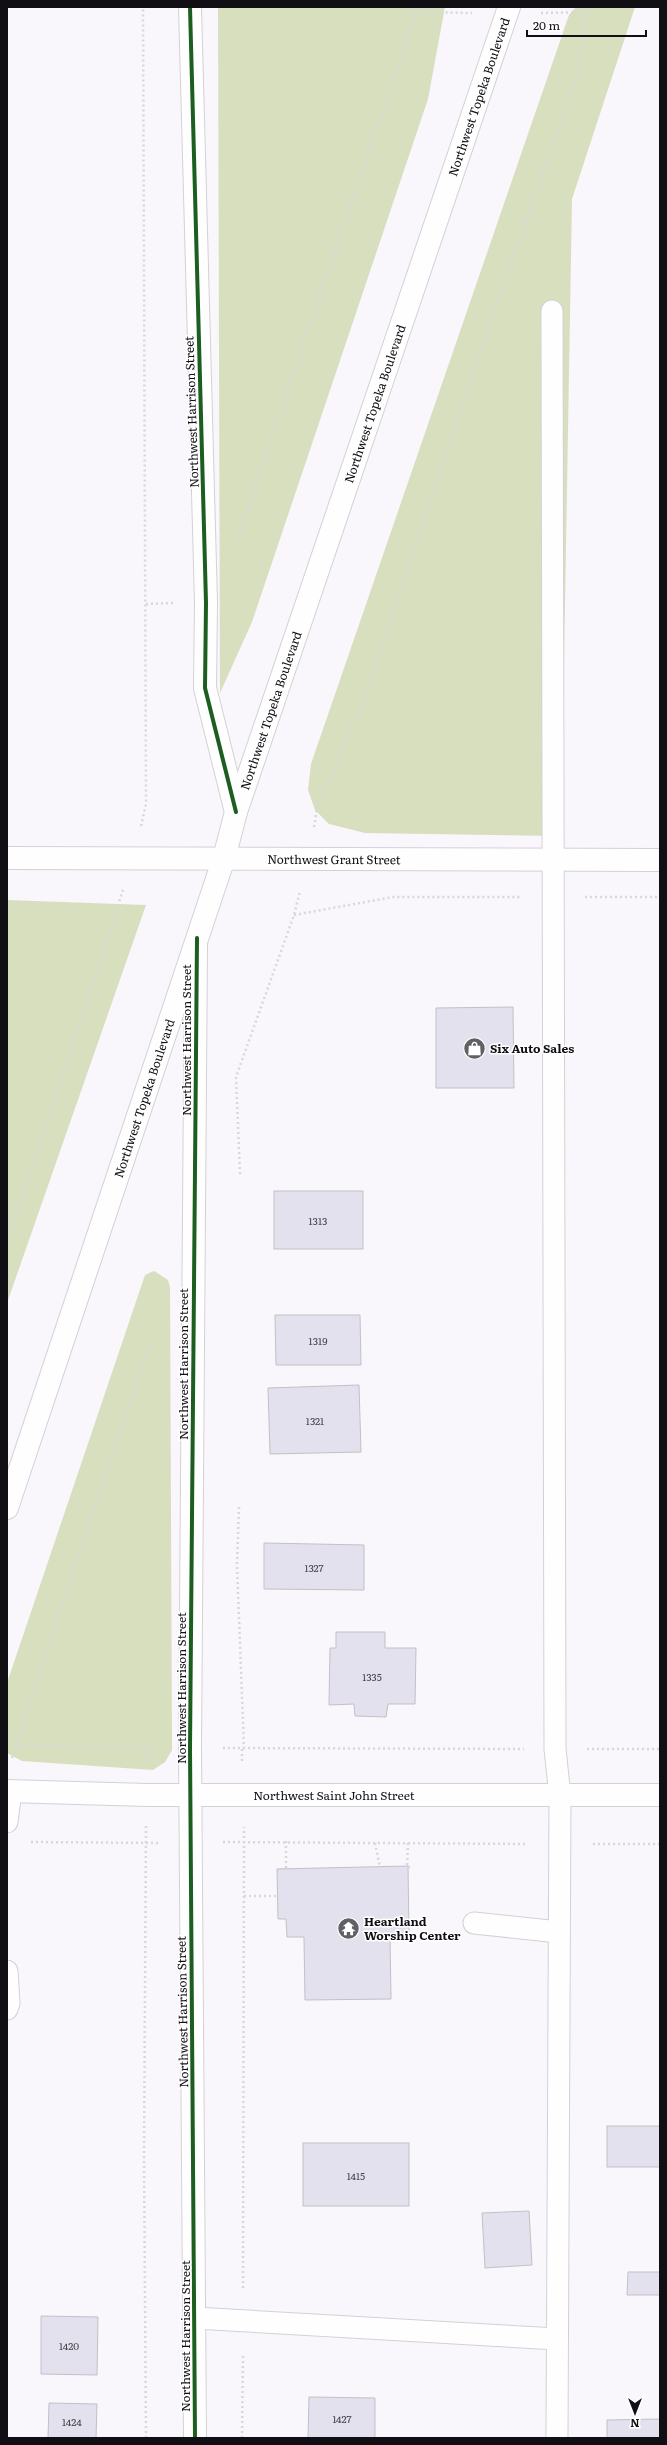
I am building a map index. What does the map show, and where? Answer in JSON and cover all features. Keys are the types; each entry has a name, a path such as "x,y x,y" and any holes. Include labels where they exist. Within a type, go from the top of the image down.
{"street":[{"name":"Northwest Harrison Street","path":"190,7 206,603 205,688 236,812"},
{"name":"Northwest Topeka Boulevard","path":"7,1508 196,938 224,858 236,812 509,7"},
{"name":"Northwest Grant Street","path":"7,858 660,860"},
{"name":"Northwest Harrison Street","path":"195,2438 190,1748 196,938"},
{"name":"Northwest Saint John Street","path":"9,1791 147,1795 242,1793 560,1796 660,1795"}],"lane":[{"path":"552,311 555,1749 560,1796 557,2438"},
{"path":"7,1822 9,1791"},
{"path":"474,1923 559,1932"},
{"path":"7,1970 9,2003 7,2009"},
{"path":"195,2318 557,2339"}],"path":[{"path":"7,1238 134,858 146,804 143,7"},
{"path":"236,547 417,7"},
{"path":"240,1174 236,1077 294,914 308,858 317,808 364,699 582,57 587,12 593,7"},
{"path":"146,604 206,603"},
{"path":"294,914 393,897 660,897"},
{"path":"9,1766 17,1746 88,1523 152,1344"},
{"path":"239,1507 237,1565 243,1748 242,1793 244,1842 242,2438"},
{"path":"17,1746 147,1748 660,1749"},
{"path":"146,2438 144,2157 145,1844 147,1748"},
{"path":"30,1842 145,1844 244,1842 660,1844"},
{"path":"286,1842 286,1868"},
{"path":"375,1843 380,1866"},
{"path":"408,1843 407,1867 410,1867"},
{"path":"244,1896 277,1896"}],"green space":[{"path":"218,7 445,7 428,99 252,622 220,693"},
{"path":"576,7 635,7 572,199 561,836 365,833 329,824 315,810 308,790 311,764 569,15"},
{"path":"7,900 146,905 7,1303"},
{"path":"154,1271 168,1280 170,1287 172,1750 165,1762 153,1770 22,1761 7,1753 7,1683 145,1275"}],"building":[{"name":"Six Auto Sales","path":"513,1007 514,1088 436,1088 436,1008"},
{"path":"274,1191 363,1191 363,1249 274,1249"},
{"path":"275,1315 360,1315 361,1365 276,1365"},
{"path":"359,1385 361,1452 270,1454 268,1388"},
{"path":"264,1543 364,1545 364,1590 264,1589"},
{"path":"336,1632 385,1632 385,1648 416,1648 415,1704 388,1704 386,1717 355,1716 354,1704 329,1705 330,1648 336,1648"},
{"name":"Heartland Worship Center","path":"408,1866 409,1936 390,1936 391,1999 305,2000 304,1937 287,1937 286,1919 278,1919 277,1869"},
{"path":"607,2126 660,2126 660,2167 607,2167"},
{"path":"303,2143 409,2143 409,2206 303,2206"},
{"path":"529,2211 532,2265 485,2268 482,2213"},
{"path":"628,2272 660,2272 660,2295 627,2295"},
{"path":"41,2316 98,2317 97,2375 41,2374"},
{"path":"309,2397 375,2398 375,2438 308,2438"},
{"path":"49,2403 97,2404 96,2438 48,2438"},
{"path":"660,2419 660,2438 607,2438 607,2420"}],"cycle path":[{"path":"190,7 206,603 205,688 236,812"},
{"path":"195,2438 190,1748 197,938"}],"place":[{"name":"Six Auto Sales","path":"475,1048"},
{"name":"Heartland Worship Center","path":"348,1928"}]}
